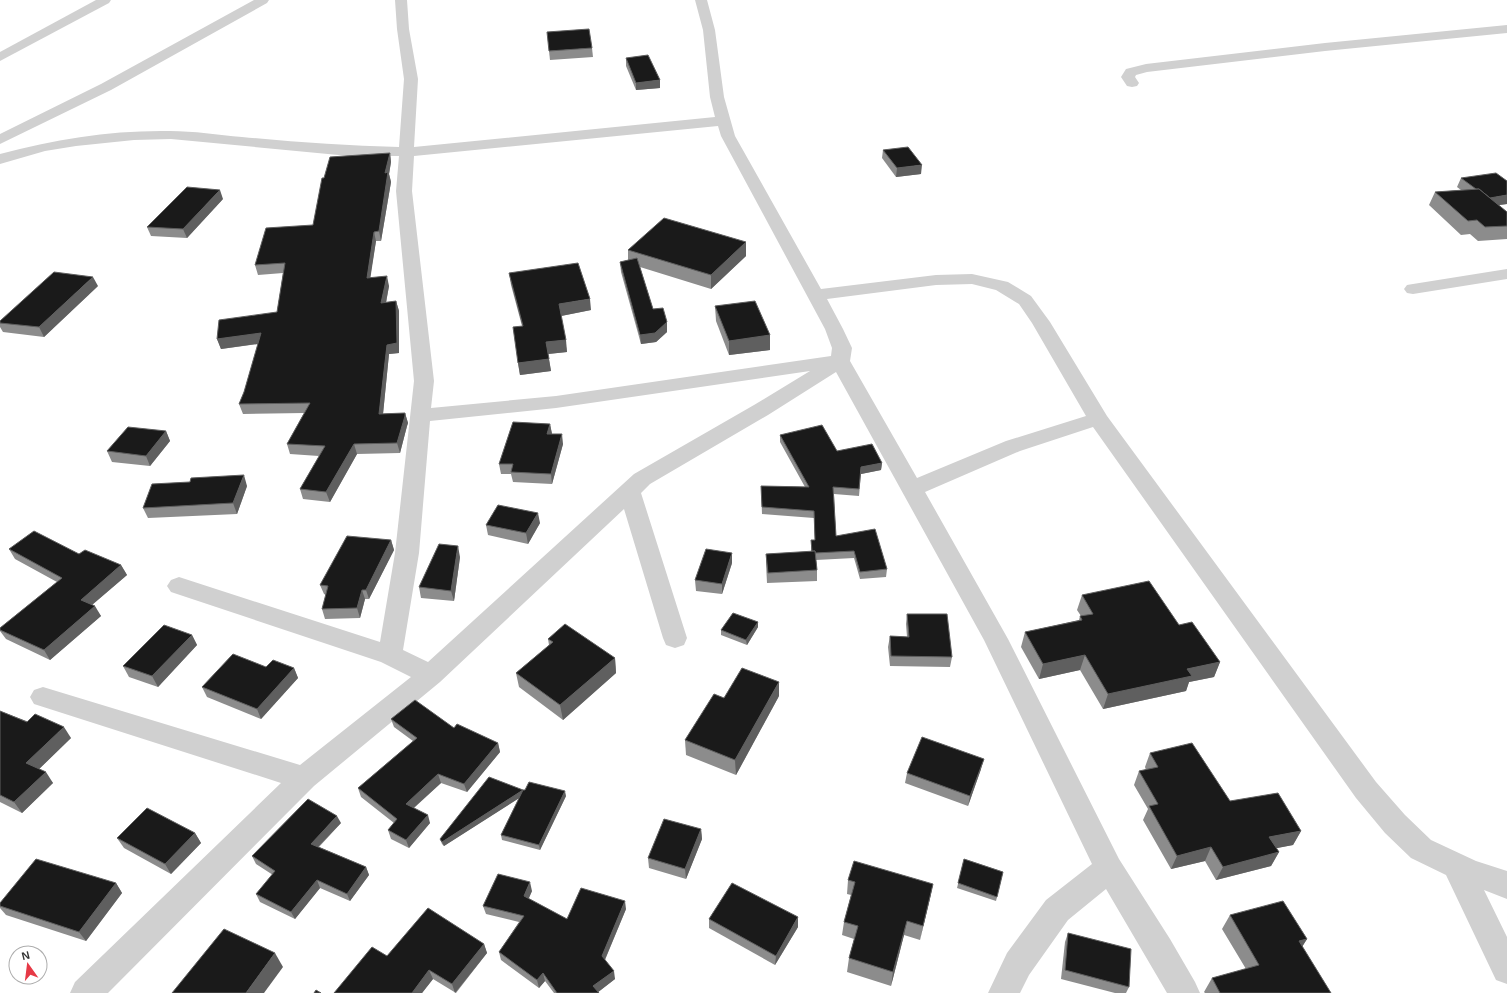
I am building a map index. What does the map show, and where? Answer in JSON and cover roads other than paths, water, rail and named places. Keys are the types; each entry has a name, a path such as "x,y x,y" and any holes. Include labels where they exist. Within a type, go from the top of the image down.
{"street":[{"path":"0,57 105,0"},
{"path":"0,140 106,88 263,0"},
{"path":"390,655 407,553 424,381 404,191 411,79 402,29 400,0"},
{"path":"701,0 709,30 717,97 728,136 834,329 842,348 840,361 996,640 1109,868 1159,949 1184,993"},
{"path":"1132,83 1128,77 1131,72 1146,68 1324,47 1507,29"},
{"path":"0,159 43,147 76,141 134,136 171,135 349,151 407,152 723,121"},
{"path":"1414,289 1507,274"},
{"path":"815,295 936,280 972,279 1002,286 1025,300 1041,322 1098,419 1366,790 1395,824 1422,849 1469,872 1507,885"},
{"path":"421,416 570,400 840,361"},
{"path":"86,993 304,778 431,675 642,479 761,410 840,361"},
{"path":"912,488 1013,446 1098,419"},
{"path":"629,490 675,638"},
{"path":"179,586 390,655 431,675"},
{"path":"43,697 304,778"},
{"path":"1456,866 1507,969"},
{"path":"1004,993 1018,964 1057,910 1109,868"}]}
